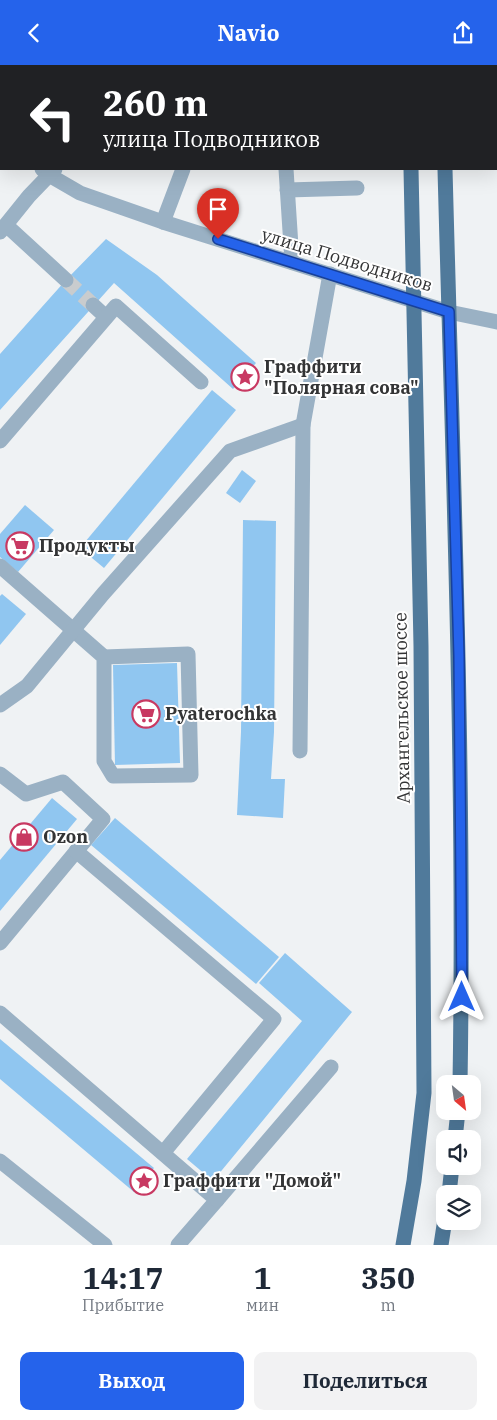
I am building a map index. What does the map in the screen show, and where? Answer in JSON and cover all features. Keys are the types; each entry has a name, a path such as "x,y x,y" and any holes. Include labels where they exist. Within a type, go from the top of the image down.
{"main road":[{"name":"Архангельское шоссе","path":"403,1245 414,1181 424,1093 421,646 411,170"},
{"path":"445,170 459,656 462,988 460,1075"},
{"path":"441,1245 443,1230"}],"street":[{"path":"163,222 183,170"},
{"path":"286,170 292,262"},
{"path":"48,171 3,229 66,281"},
{"name":"улица Подводников","path":"48,171 80,193 163,222 449,312 497,322"},
{"path":"288,190 357,188"},
{"path":"300,751 302,425 330,274"},
{"path":"93,305 106,317"},
{"path":"0,441 116,306 201,382"},
{"path":"0,705 26,686 103,594 230,451 302,425"},
{"path":"3,574 74,629 104,657 188,654 191,775 113,776 104,761 104,657"},
{"path":"0,774 26,795 63,782 103,819 0,943"},
{"path":"76,851 274,1019 163,1153"},
{"path":"0,1013 217,1200"},
{"path":"178,1245 331,1067"},
{"path":"0,1161 105,1245"}],"building":[{"path":"106,239 157,275 256,363 233,389 114,283 0,410 0,354 66,280"},
{"path":"212,390 236,410 104,568 80,548"},
{"path":"242,470 256,481 240,503 226,493"},
{"name":"Продукты","path":"25,505 54,530 18,572 0,557 0,534"},
{"path":"243,520 276,521 274,732 271,779 285,779 283,818 237,815 241,732"},
{"path":"2,594 26,614 0,645 0,596"},
{"name":"Pyaterochka","path":"177,663 180,763 115,765 113,665"},
{"path":"52,798 77,819 0,911 0,860"},
{"path":"115,818 279,957 256,984 91,845"},
{"path":"285,953 352,1012 213,1181 187,1159 302,1021 259,983"},
{"path":"0,1039 154,1168 134,1192 0,1079"}],"tunnel":[{"path":"66,280 93,305"}],"place":[{"name":"Граффити \"Полярная сова\"","path":"245,377"},
{"name":"Продукты","path":"20,546"},
{"name":"Pyaterochka","path":"146,714"},
{"name":"Ozon","path":"24,837"},
{"name":"Граффити \"Домой\"","path":"144,1181"}],"route":[{"path":"218,239 449,312 459,656 462,997"}]}
